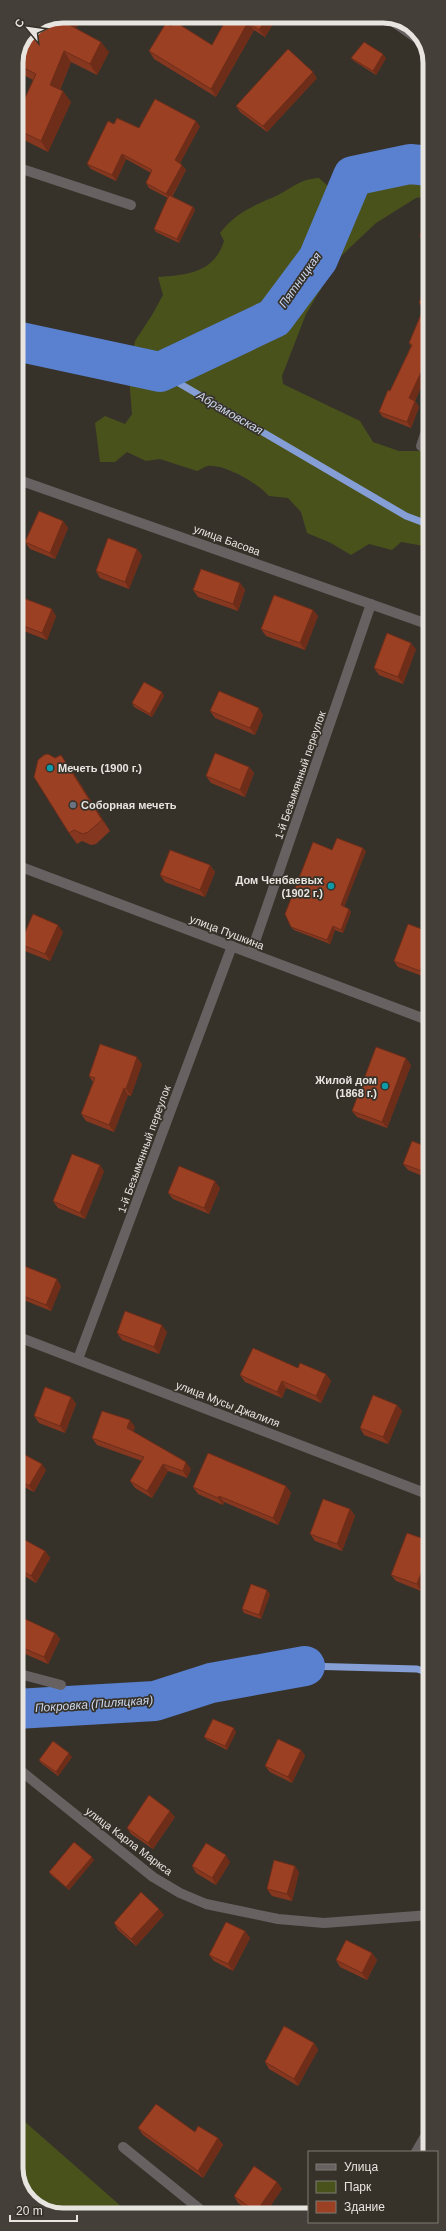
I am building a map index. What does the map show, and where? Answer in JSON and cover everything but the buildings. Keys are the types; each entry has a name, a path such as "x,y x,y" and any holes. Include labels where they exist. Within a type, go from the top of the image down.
{"street":[{"path":"23,169 131,205"},
{"path":"421,446 423,440"},
{"name":"улица Басова","path":"23,481 423,623"},
{"name":"1-й Безымянный переулок","path":"251,954 371,604"},
{"name":"улица Пушкина","path":"23,868 423,1018"},
{"name":"1-й Безымянный переулок","path":"78,1359 232,946"},
{"name":"улица Мусы Джалиля","path":"23,1339 423,1493"},
{"path":"23,1675 61,1685"},
{"name":"улица Карла Маркса","path":"23,1773 153,1877 180,1893 206,1904 278,1919 324,1923 423,1916"},
{"path":"417,2151 423,2140"},
{"path":"123,2147 198,2208"}],"green space":[{"path":"423,159 423,197 416,198 376,223 340,257 306,314 282,376 283,384 360,421 373,442 399,451 423,451 423,546 401,542 392,550 369,544 351,555 331,543 307,533 301,512 288,498 269,496 258,486 232,471 215,466 208,466 197,471 160,459 146,461 127,452 115,462 100,462 95,423 105,416 125,424 132,414 129,377 135,341 163,295 158,277 189,273 206,266 214,260 224,241 220,233 233,219 246,210 297,184 307,180 319,178 329,187 341,189 357,182 369,185 376,182 372,167 381,162 405,162"},
{"path":"23,2120 123,2208 60,2208 48,2205 35,2196 27,2186 23,2173"}],"waterway":[{"name":"Пятницкая","path":"23,343 160,372 274,318 318,259 353,176 410,164 423,165"},
{"name":"Абрамовская","path":"160,372 406,516 423,522"},
{"name":"Покровка (Пиляцкая)","path":"305,1666 417,1669 423,1671"},
{"name":"Покровка (Пиляцкая)","path":"23,1709 155,1701 211,1683 305,1666"}],"place":[{"name":"Мечеть (1900 г.)","path":"50,768"},
{"name":"Соборная мечеть","path":"73,805"},
{"name":"Дом Ченбаевых (1902 г.)","path":"331,886"},
{"name":"Жилой дом (1868 г.)","path":"385,1086"}]}
